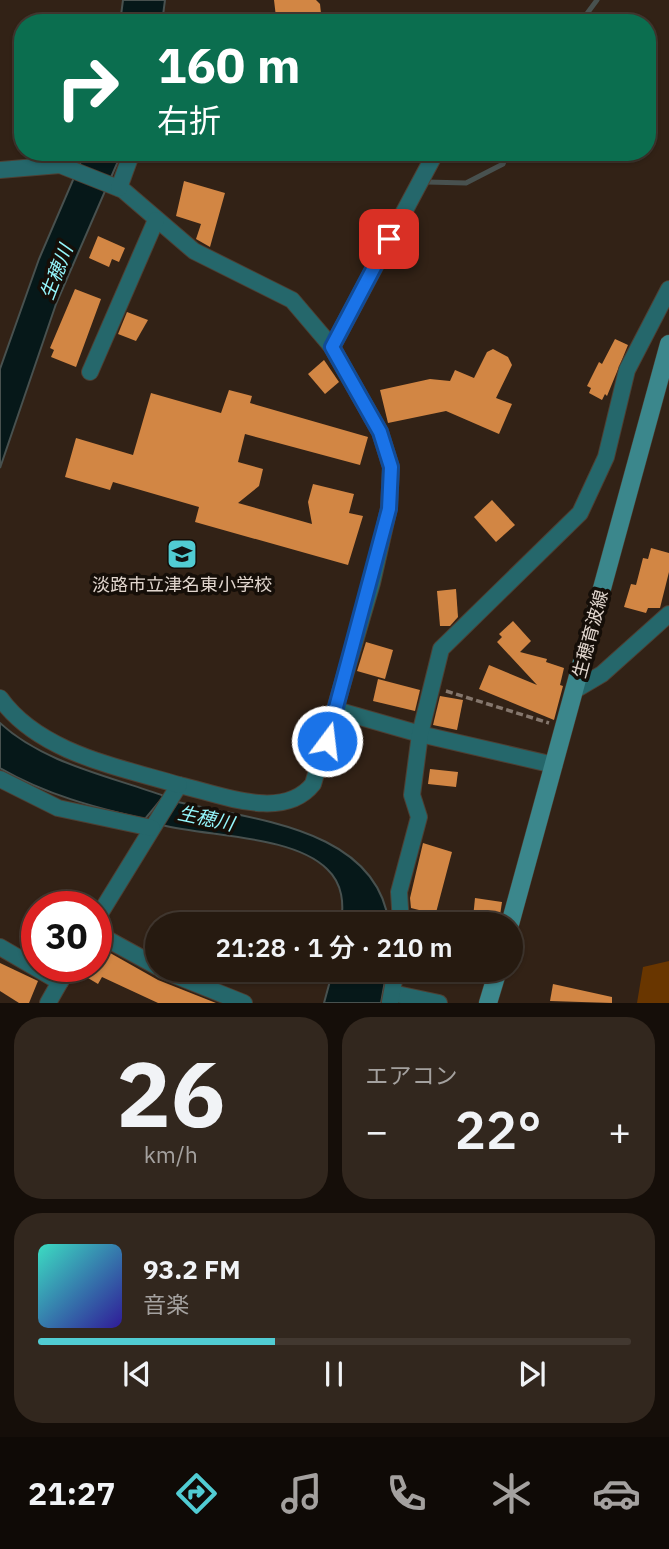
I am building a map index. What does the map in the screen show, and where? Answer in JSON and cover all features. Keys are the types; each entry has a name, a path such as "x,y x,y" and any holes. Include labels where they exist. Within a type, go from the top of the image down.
{"main road":[{"name":"生穂育波線","path":"513,912 564,728 662,397 669,344"},
{"path":"488,1003 494,982"}],"street":[{"path":"114,187 127,161"},
{"path":"332,347 431,161"},
{"path":"0,170 46,164 78,171 114,187 194,251 292,300 332,347 380,432 391,467 389,509 336,710 317,777 300,798 273,805 176,791 38,735 0,698"},
{"path":"90,372 156,220"},
{"path":"400,912 399,892 419,817 412,795 420,734 441,649 580,513 606,457 627,370 669,289"},
{"path":"575,690 602,674 669,614"},
{"path":"336,710 420,734 554,765"},
{"path":"0,779 58,808 153,827"},
{"path":"112,894 176,791"},
{"path":"112,942 145,960"},
{"path":"0,947 21,959"},
{"path":"48,1003 60,982"},
{"path":"192,982 244,1003"},
{"path":"391,998 439,1003"}],"path":[{"path":"431,688 472,697 564,728"}],"shaded area":[{"path":"669,961 669,1003 637,1003 643,967"}],"water":[{"path":"123,0 165,0 163,14 121,14"},
{"name":"生穂川","path":"81,161 118,161 56,304 0,468 0,369 39,259"},
{"name":"生穂川","path":"0,723 17,737 56,758 164,796 145,819 89,805 35,786 0,768"},
{"name":"生穂川","path":"178,802 275,823 307,834 337,848 362,867 380,892 386,912 342,912 339,888 332,875 312,858 293,849 272,843 162,825"},
{"path":"330,982 385,982 381,1003 324,1003"}],"building":[{"path":"274,0 316,0 320,4 321,14 276,14"},
{"path":"184,181 225,193 210,247 196,239 201,224 176,216"},
{"path":"98,236 125,248 119,262 112,259 109,267 89,258"},
{"path":"75,289 101,299 76,367 51,357 54,350 50,348"},
{"path":"127,312 148,320 136,341 118,334"},
{"path":"615,339 628,345 607,396 605,394 602,400 589,393 591,388 587,386"},
{"path":"493,349 508,357 512,365 496,398 512,404 499,434 446,411 388,423 380,390 430,379 450,381 455,370 474,378 487,352"},
{"path":"324,360 339,382 325,394 308,374"},
{"path":"229,390 252,396 250,403 368,437 360,465 245,434 238,462 263,469 259,486 238,503 312,524 308,502 313,484 354,494 349,513 363,516 348,565 195,522 199,507 113,482 110,490 65,477 76,438 133,455 151,393 221,413"},
{"path":"492,500 515,525 496,542 474,517"},
{"path":"651,548 669,553 669,572 660,608 648,608 646,613 624,607 631,584 636,585 643,558 648,559"},
{"path":"456,589 458,617 450,626 440,626 437,591"},
{"path":"513,621 531,641 520,652 547,659 546,662 564,668 560,685 563,686 554,720 479,689 489,665 537,685 497,642 502,637 499,634"},
{"path":"366,642 393,650 385,679 357,671"},
{"path":"378,679 420,690 415,711 373,701"},
{"path":"440,696 463,700 457,730 433,725"},
{"path":"430,769 458,772 456,787 428,784"},
{"path":"423,843 452,852 436,912 423,912 411,908 410,898"},
{"path":"475,898 502,902 500,912 474,912"},
{"path":"112,954 145,973 145,982 163,982 216,1003 158,1003 112,982"},
{"path":"0,963 21,973 21,982 38,982 29,1003 19,1003 0,991"},
{"path":"553,984 612,997 612,1003 550,1001"}],"waterway":[{"path":"587,14 597,0"},
{"path":"427,182 466,183 504,161"}],"place":[{"name":"淡路市立津名東小学校","path":"182,554"}],"route":[{"path":"327,741 372,583 389,509 391,467 380,432 332,347 389,239"}]}
